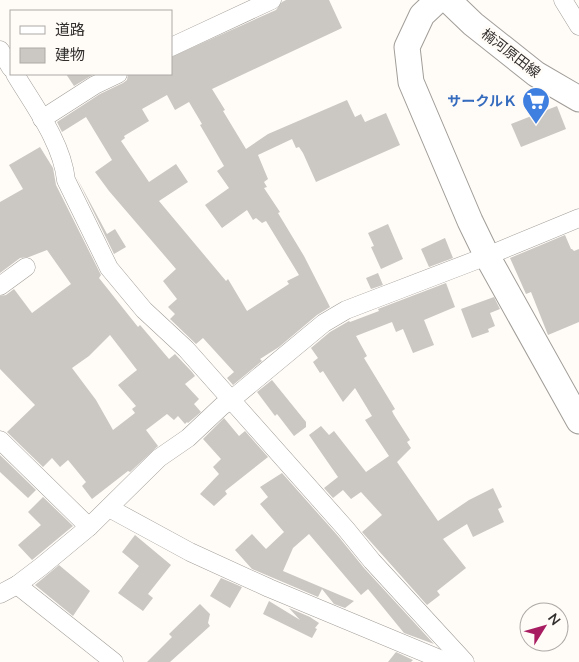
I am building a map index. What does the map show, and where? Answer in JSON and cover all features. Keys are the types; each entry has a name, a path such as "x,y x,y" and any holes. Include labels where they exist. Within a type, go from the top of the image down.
{"street":[{"path":"172,47 272,0"},
{"path":"438,0 422,15 407,47 411,82 470,221 487,256 579,421"},
{"name":"楠河原田線","path":"448,0 474,24 536,74 579,99"},
{"path":"563,0 579,26"},
{"path":"0,50 10,66"},
{"path":"16,75 55,144 65,170 66,180 110,268 144,310 186,349 346,528 372,561 465,662"},
{"path":"42,119 95,85 116,75"},
{"path":"114,662 5,590 89,526 159,458 188,438 222,406 317,329 346,310 487,256 579,218"},
{"path":"0,286 26,267"},
{"path":"0,440 89,526"},
{"path":"109,508 190,552 269,588 447,662"}],"building":[{"path":"286,0 329,0 342,28 212,89 246,149 268,134 347,100 355,117 361,114 365,122 386,113 400,145 316,182 303,153 299,147 296,148 292,139 258,155 268,179 264,182 267,187 264,188 280,212 278,213 304,256 330,307 317,315 279,347 260,359 262,361 233,385 227,378 234,372 203,338 196,344 170,319 175,314 168,307 177,299 163,281 176,269 95,172 112,160 86,117 62,132 57,122 100,94 123,83 127,80 128,75 172,75 172,57 276,10","holes":["167,95 175,110 189,102 224,166 217,171 229,188 205,205 222,228 247,210 253,220 256,218 262,223 266,221 299,275 287,281 289,284 247,311 228,279 226,281 159,201 188,182 176,164 149,182 121,141 125,138 124,136 149,121 142,109"]},
{"path":"67,75 92,75 74,86"},
{"path":"557,106 566,129 521,147 511,124"},
{"path":"40,147 53,168 56,185 101,275 99,278 138,327 140,325 169,359 175,354 195,376 185,384 199,399 194,404 201,412 185,424 178,416 174,420 167,414 146,430 158,446 130,472 128,471 92,499 82,486 86,482 68,460 60,467 52,458 43,467 7,432 35,405 0,369 0,296 6,295 14,289 32,313 71,284 47,250 29,257 20,258 0,273 0,202 23,189 9,165","holes":["110,335 137,370 118,385 136,406 132,409 135,413 113,430 96,400 72,368 89,356"]},
{"path":"77,178 107,234 115,229 126,247 114,254"},
{"path":"388,224 403,259 381,269 371,247 374,246 368,233"},
{"path":"565,235 571,249 574,251 579,249 579,322 548,335 531,292 526,294 510,258"},
{"path":"445,238 453,258 429,267 421,249"},
{"path":"378,273 383,285 371,289 366,278"},
{"path":"446,283 455,307 424,320 434,345 413,353 403,329 396,332 392,322 356,336 367,356 364,358 395,409 392,411 410,440 407,442 411,448 397,462 438,521 469,500 493,488 502,507 498,509 504,522 473,537 467,524 443,539 466,568 437,591 440,595 427,605 362,532 382,515 361,492 351,499 343,490 333,498 324,488 338,477 309,435 321,426 329,435 334,431 366,472 389,456 365,420 372,416 355,388 343,402 323,371 320,373 313,362 318,358 311,348 330,332 349,321 379,311 378,309"},
{"path":"494,297 500,309 490,313 495,326 488,329 489,332 472,338 461,309"},
{"path":"272,380 306,422 306,427 294,436 277,414 275,416 257,392"},
{"path":"224,418 239,436 245,431 268,457 225,491 227,494 214,506 200,494 219,474 213,467 221,459 203,439"},
{"path":"0,455 36,490 28,498 0,472"},
{"path":"282,473 364,568 434,644 404,633 368,589 361,595 309,534 293,548 283,571 354,601 345,608 334,604 322,589 318,597 252,569 235,550 252,534 266,549 284,532 260,504 268,497 260,487"},
{"path":"43,497 73,526 32,560 18,545 41,525 28,512"},
{"path":"135,535 171,565 148,594 153,598 143,611 118,593 139,566 122,552"},
{"path":"59,565 90,591 73,616 35,585"},
{"path":"221,578 242,587 230,608 210,596"},
{"path":"269,601 300,620 289,608 319,623 315,628 317,629 312,638 263,614"},
{"path":"200,604 210,614 208,623 210,626 170,662 147,662 172,637 169,634"},
{"path":"396,652 413,660 411,662 388,662"}],"place":[{"name":"サークルＫ","path":"536,125"}]}
